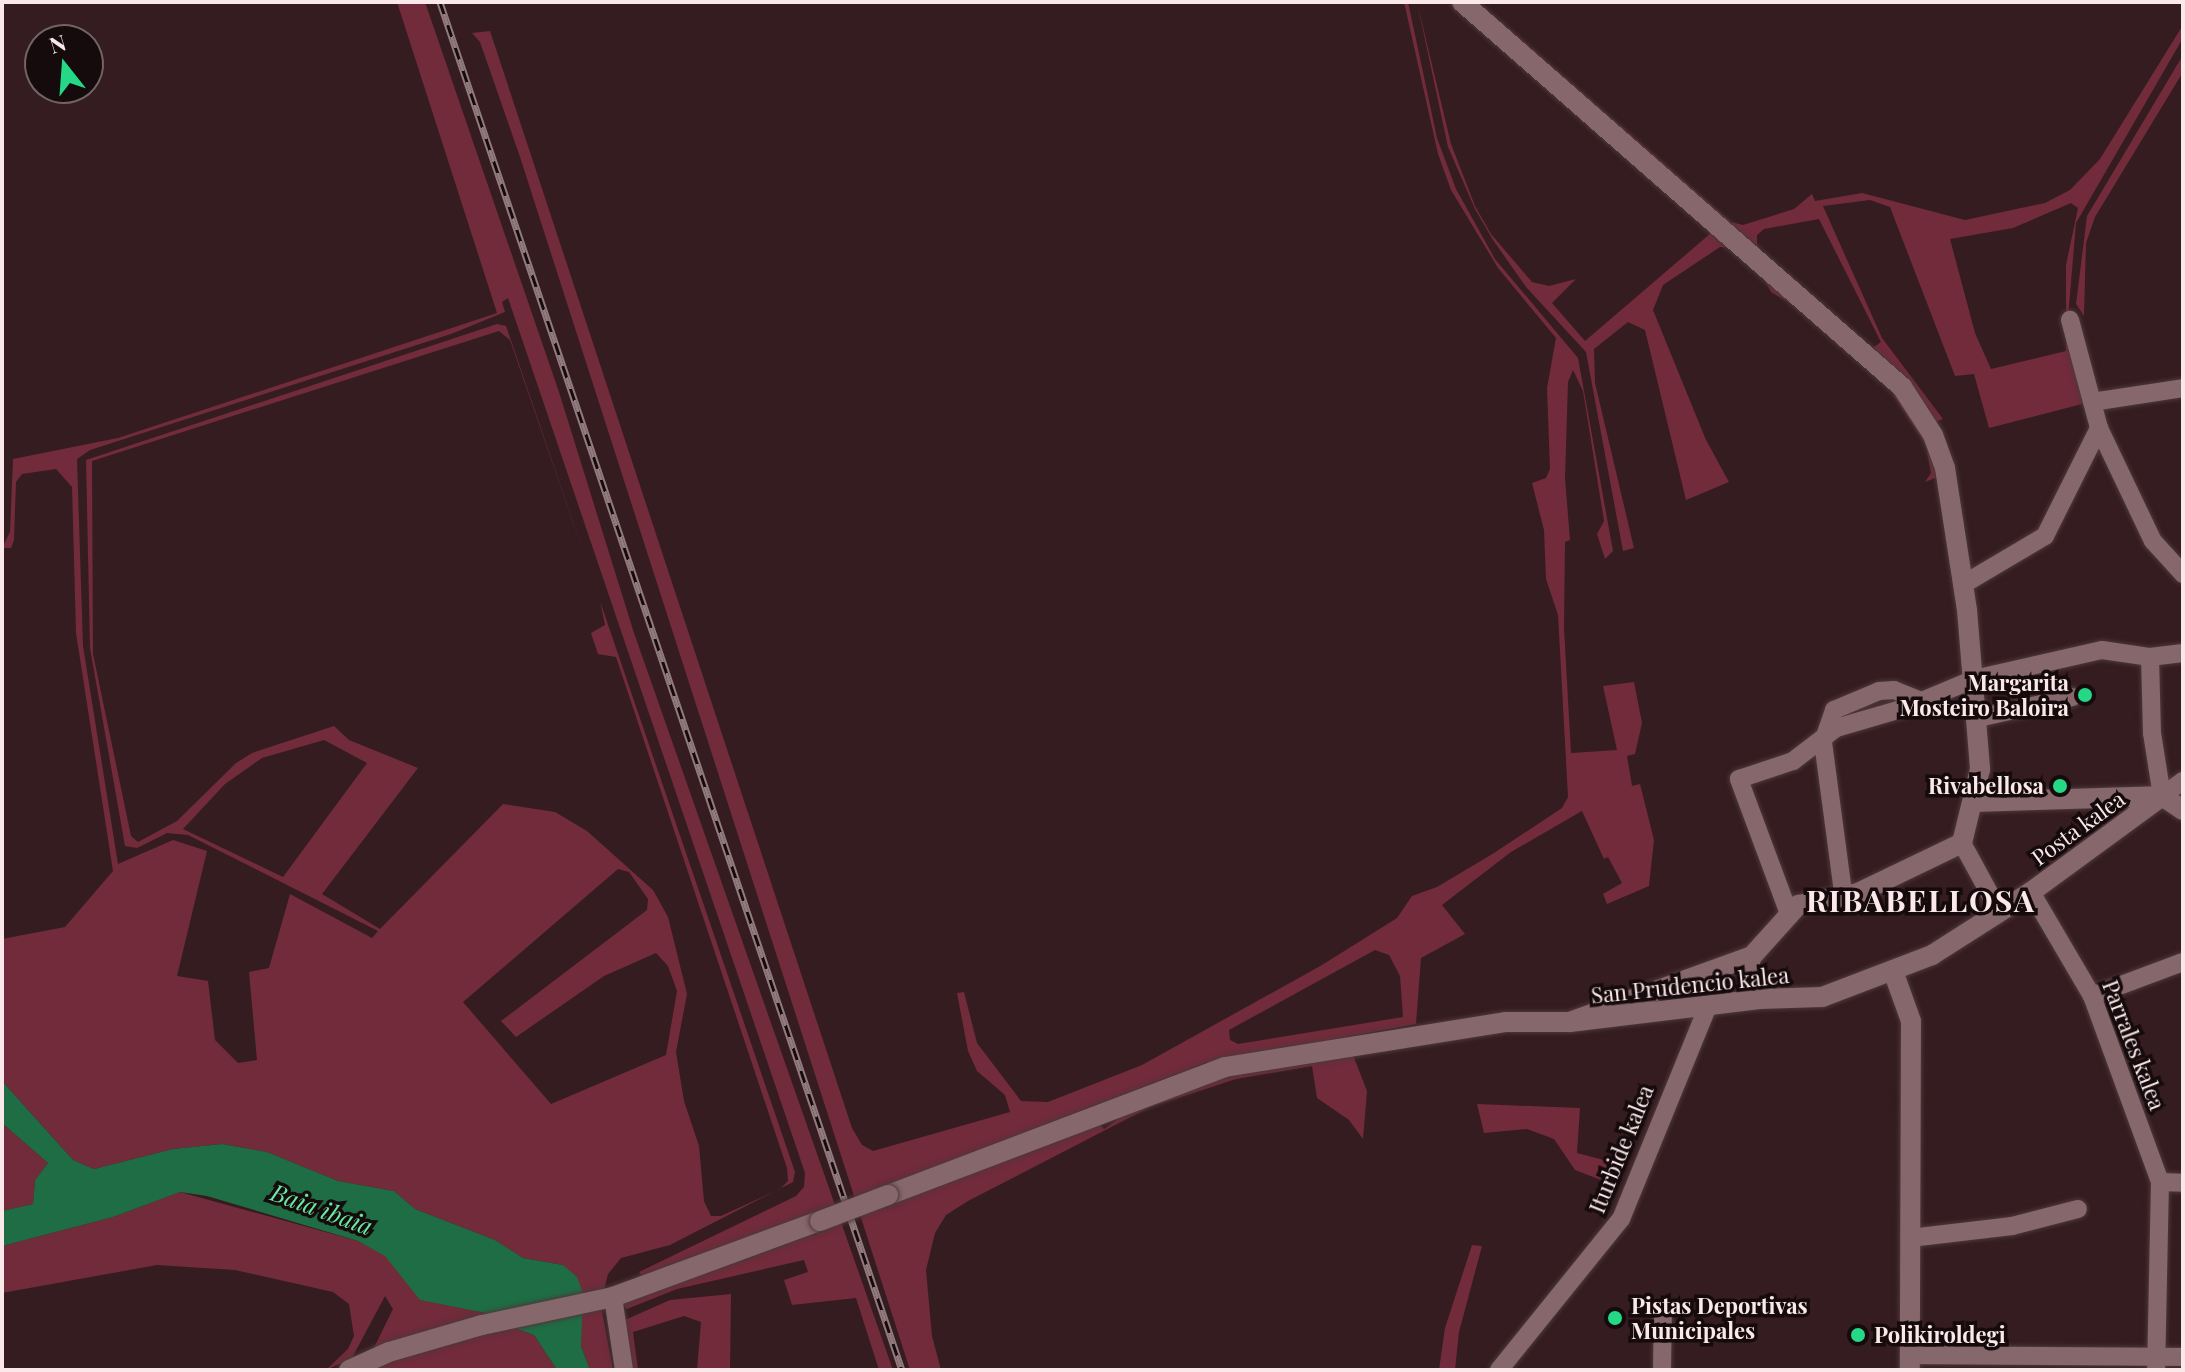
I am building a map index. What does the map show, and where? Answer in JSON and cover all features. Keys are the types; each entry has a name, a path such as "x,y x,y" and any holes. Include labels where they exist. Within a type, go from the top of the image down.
{"street":[{"path":"1462,2 1883,366 1918,407 1945,468 1964,584 1978,718 1975,802 1962,843 1999,911"},
{"path":"2070,320 2099,428 2153,541 2183,574"},
{"path":"2092,402 2183,388"},
{"path":"1964,584 2045,536 2099,428"},
{"path":"1788,911 1739,779 1793,761 1823,742 1836,728 1921,701 1974,679 2102,650 2150,657 2183,653"},
{"path":"2150,657 2152,733 2162,796"},
{"path":"1978,718 2073,697"},
{"path":"1823,742 1843,892"},
{"name":"Posta kalea","path":"1999,911 2031,892 2183,781"},
{"path":"1975,802 2162,796 2183,810"},
{"path":"1769,999 1749,975 1752,956 1788,911 1843,892 1858,893 1962,843"},
{"name":"Parrales kalea","path":"2031,892 2092,996 2160,1182 2157,1363"},
{"name":"San Prudencio kalea","path":"349,1370 389,1352 482,1325 613,1297 820,1221 1201,1073 1506,1022 1570,1022 1769,999 1822,997 1932,955 1999,911"},
{"path":"1570,1022 1752,956"},
{"path":"2092,996 2183,962"},
{"path":"1893,971 1911,1021 1910,1363 2157,1363 2183,1357"},
{"name":"Iturbide kalea","path":"1499,1370 1621,1219 1707,1008"},
{"path":"2160,1182 2183,1183"},
{"path":"1910,1238 2012,1226 2078,1209"},
{"path":"613,1297 624,1370"},
{"path":"1662,1370 1663,1309"}],"shaded area":[{"path":"397,2 425,2 559,392 634,633 893,1370 879,1370 856,1298 792,1305 784,1280 808,1272 804,1260 677,1289 627,1309 622,1304 831,1228 643,1277 639,1272 796,1196 804,1187 805,1173 508,298 502,302 505,312 451,334 90,450 77,459 83,646 118,864 173,840 207,851 177,976 208,981 215,1040 238,1063 257,1060 249,972 269,968 290,894 372,938 378,931 188,835 167,833 137,848 125,846 90,648 86,460 497,324 506,326 594,583 510,340 499,331 92,461 93,654 131,836 138,842 177,821 236,763 252,753 334,726 349,740 418,768 322,894 380,929 503,804 555,812 587,831 653,890 668,917 687,994 676,1052 684,1101 699,1146 704,1201 711,1216 721,1216 774,1192 670,1245 621,1258 608,1274 603,1294 583,1298 563,1265 523,1258 495,1240 415,1209 394,1191 338,1181 267,1152 222,1144 173,1149 94,1169 73,1160 2,1081 2,939 65,927 113,871 76,633 72,487 56,469 22,474 16,482 14,540 11,548 2,548 10,532 13,459 118,438 497,313","holes":["324,740 367,763 283,877 183,829 225,784 262,758","618,869 629,872 648,899 647,910 501,1021 516,1037 604,976 656,953 668,966 677,991 666,1055 551,1104 463,1002"]},
{"path":"1404,2 1408,2 1437,138 1456,189 1495,259 1578,358 1613,551 1605,559 1597,534 1604,521 1583,391 1573,370 1568,382 1565,478 1570,540 1565,542 1564,628 1571,753 1617,750 1603,686 1634,682 1642,723 1635,754 1627,756 1632,786 1640,784 1654,840 1649,886 1607,904 1603,894 1622,883 1608,857 1604,859 1582,811 1511,852 1442,905 1465,934 1421,958 1416,1024 1205,1063 877,1189 1096,1120 1104,1129 1138,1105 1214,1076 1353,1055 1367,1091 1363,1139 1349,1120 1317,1098 1312,1066 1236,1079 1150,1107 968,1201 946,1215 935,1233 926,1270 932,1336 941,1370 910,1370 520,157 480,42 472,33 490,31 852,1128 862,1145 873,1151 1010,1112 1005,1095 977,1071 968,1051 957,993 964,992 977,1043 1021,1101 1048,1102 1142,1065 1322,965 1397,918 1412,896 1437,887 1562,808 1568,797 1558,615 1546,579 1544,530 1532,483 1546,478 1550,469 1547,388 1556,338 1498,268 1451,190 1438,154","holes":["1375,950 1389,955 1400,976 1403,1017 1238,1044 1230,1040 1229,1030"]},
{"path":"1417,2 1451,144 1475,206 1491,234 1532,282 1549,286 1576,279 1552,303 1585,341 1718,227 1887,377 1923,426 1940,476 1925,482 1931,473 1926,445 1881,376 1809,314 1771,292 1760,271 1736,248 1720,247 1663,285 1653,310 1706,440 1729,482 1686,500 1645,330 1628,322 1594,349 1595,383 1634,548 1623,551 1586,352 1526,287 1493,240 1475,209 1448,147"},
{"path":"1471,2 1478,2 1731,222 1743,225 1794,209 1812,194 1815,201 1862,193 1965,220 2045,203 2070,190 2100,159 2183,25 2183,38 2076,223 2068,318 2086,403 1989,428 1974,374 1955,376 1890,207 1870,200 1823,206 1882,338 1943,419 1933,423 1871,349 1881,342 1819,219 1764,229 1757,235 1757,249","holes":["2071,203 2078,208 2066,265 2066,351 1991,369 1975,333 1950,239 2013,228"]},
{"path":"2183,55 2183,72 2095,217 2086,243 2084,316 2076,304 2087,216"},
{"path":"600,601 795,1172 793,1182 781,1188 788,1181 787,1168 616,657 598,654 591,633 605,625"},
{"path":"1477,1104 1580,1108 1577,1153 1619,1164 1614,1185 1575,1170 1554,1139 1527,1129 1484,1133"},
{"path":"2,1123 48,1163 35,1180 33,1204 2,1211"},
{"path":"180,1192 358,1241 385,1255 421,1300 500,1316 509,1326 534,1335 557,1370 363,1370 393,1309 385,1296 352,1358 326,1370 348,1349 354,1336 349,1304 333,1292 235,1270 157,1265 2,1293 2,1246 113,1217"},
{"path":"1472,1245 1482,1246 1459,1332 1455,1370 1439,1370 1445,1328"},
{"path":"731,1294 730,1370 697,1370 701,1322 684,1316 633,1332 638,1370 626,1370 618,1323 670,1300"},
{"path":"601,1306 613,1370 590,1370 581,1346 581,1311"}],"water":[{"name":"Baia ibaia","path":"2,1081 73,1160 94,1169 173,1149 222,1144 267,1152 338,1181 394,1191 415,1209 495,1240 523,1258 563,1265 577,1277 583,1293 581,1346 590,1370 557,1370 534,1335 509,1326 500,1316 420,1300 385,1256 358,1241 207,1196 180,1192 113,1217 2,1246 2,1211 33,1204 35,1180 48,1163 2,1123"}],"railway":[{"path":"440,2 902,1370"}],"place":[{"name":"Margarita Mosteiro Baloira","path":"2085,695"},
{"name":"Rivabellosa","path":"2060,786"},
{"name":"Pistas Deportivas Municipales","path":"1615,1318"},
{"name":"Polikiroldegi","path":"1858,1335"}],"district":[{"name":"RIBABELLOSA","path":"1921,900"}]}
